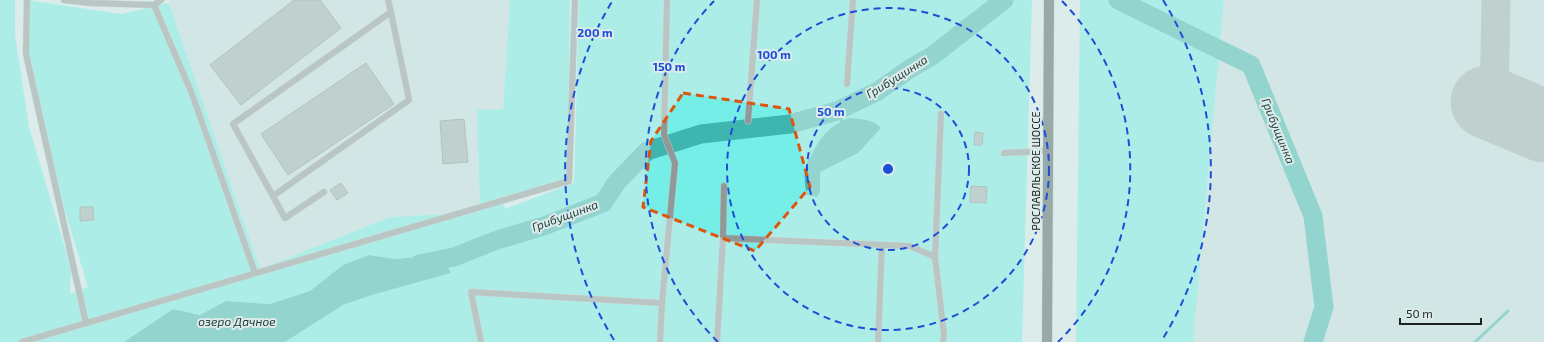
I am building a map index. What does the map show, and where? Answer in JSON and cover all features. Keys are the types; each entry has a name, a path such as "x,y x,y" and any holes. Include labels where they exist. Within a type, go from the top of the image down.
{"main road":[{"name":"РОСЛАВЛЬСКОЕ ШОССЕ","path":"1047,342 1049,0"}],"lane":[{"path":"27,0 26,54 86,323"},
{"path":"64,0 90,3 154,5 161,0"},
{"path":"273,196 409,100 388,0"},
{"path":"22,342 569,181 575,0"},
{"path":"660,342 662,303 675,163 664,135 667,0"},
{"path":"748,121 757,0"},
{"path":"846,84 853,0"},
{"path":"154,5 192,94 255,273"},
{"path":"324,192 285,218 234,124 391,12"},
{"path":"941,114 935,257 944,335 943,342"},
{"path":"1004,153 1048,151"},
{"path":"716,342 723,238 724,186"},
{"path":"723,238 910,246 935,257"},
{"path":"878,342 882,245"},
{"path":"481,342 471,292 662,303"}],"highlighted area":[{"path":"683,93 789,109 810,187 755,251 643,207 651,141"}],"shaded area":[{"path":"0,0 15,0 15,35 29,127 71,268 70,294 88,287 41,132 30,76 24,19 27,0 121,14 169,3 260,269 390,217 480,212 477,110 503,109 510,0 570,0 568,135 565,179 504,204 505,209 574,183 579,0 1032,0 1022,342 285,342 343,305 372,295 451,273 442,255 395,259 369,255 343,265 310,291 270,304 226,301 200,315 173,309 124,342 0,342"},
{"path":"170,0 510,0 503,109 477,110 480,212 390,217 260,269 169,3"},
{"path":"1080,0 1224,0 1193,342 1076,342"},
{"path":"1224,0 1544,0 1544,342 1193,342"}],"water":[{"path":"849,118 870,121 881,128 858,153 820,172 820,192 817,197 807,195 805,185 805,167 807,162 823,136 837,124"},
{"name":"озеро Дачное","path":"369,255 395,259 442,255 451,273 372,295 343,305 285,342 124,342 173,309 200,315 226,301 270,304 310,291 343,265"}],"building":[{"path":"294,0 320,0 341,28 241,105 210,65"},
{"path":"366,63 394,104 288,175 261,134"},
{"path":"464,119 468,162 443,164 440,121"},
{"path":"975,132 983,133 982,145 974,145"},
{"path":"341,183 348,193 337,200 330,190"},
{"path":"971,186 987,187 986,203 970,202"},
{"path":"80,207 93,207 94,220 80,221"}],"waterway":[{"name":"Грибущинка","path":"419,264 454,257 497,240 544,226 603,203 617,182 647,151 701,134 790,124 837,111 878,91 911,68 932,56 1004,0"},
{"name":"Грибущинка","path":"1118,0 1251,65 1313,216 1324,307 1313,342"},
{"path":"837,111 843,124"},
{"path":"1475,342 1508,311"}],"taxiway":[{"path":"1494,105 1496,0"}],"runway":[{"path":"1487,102 1544,126"}]}
